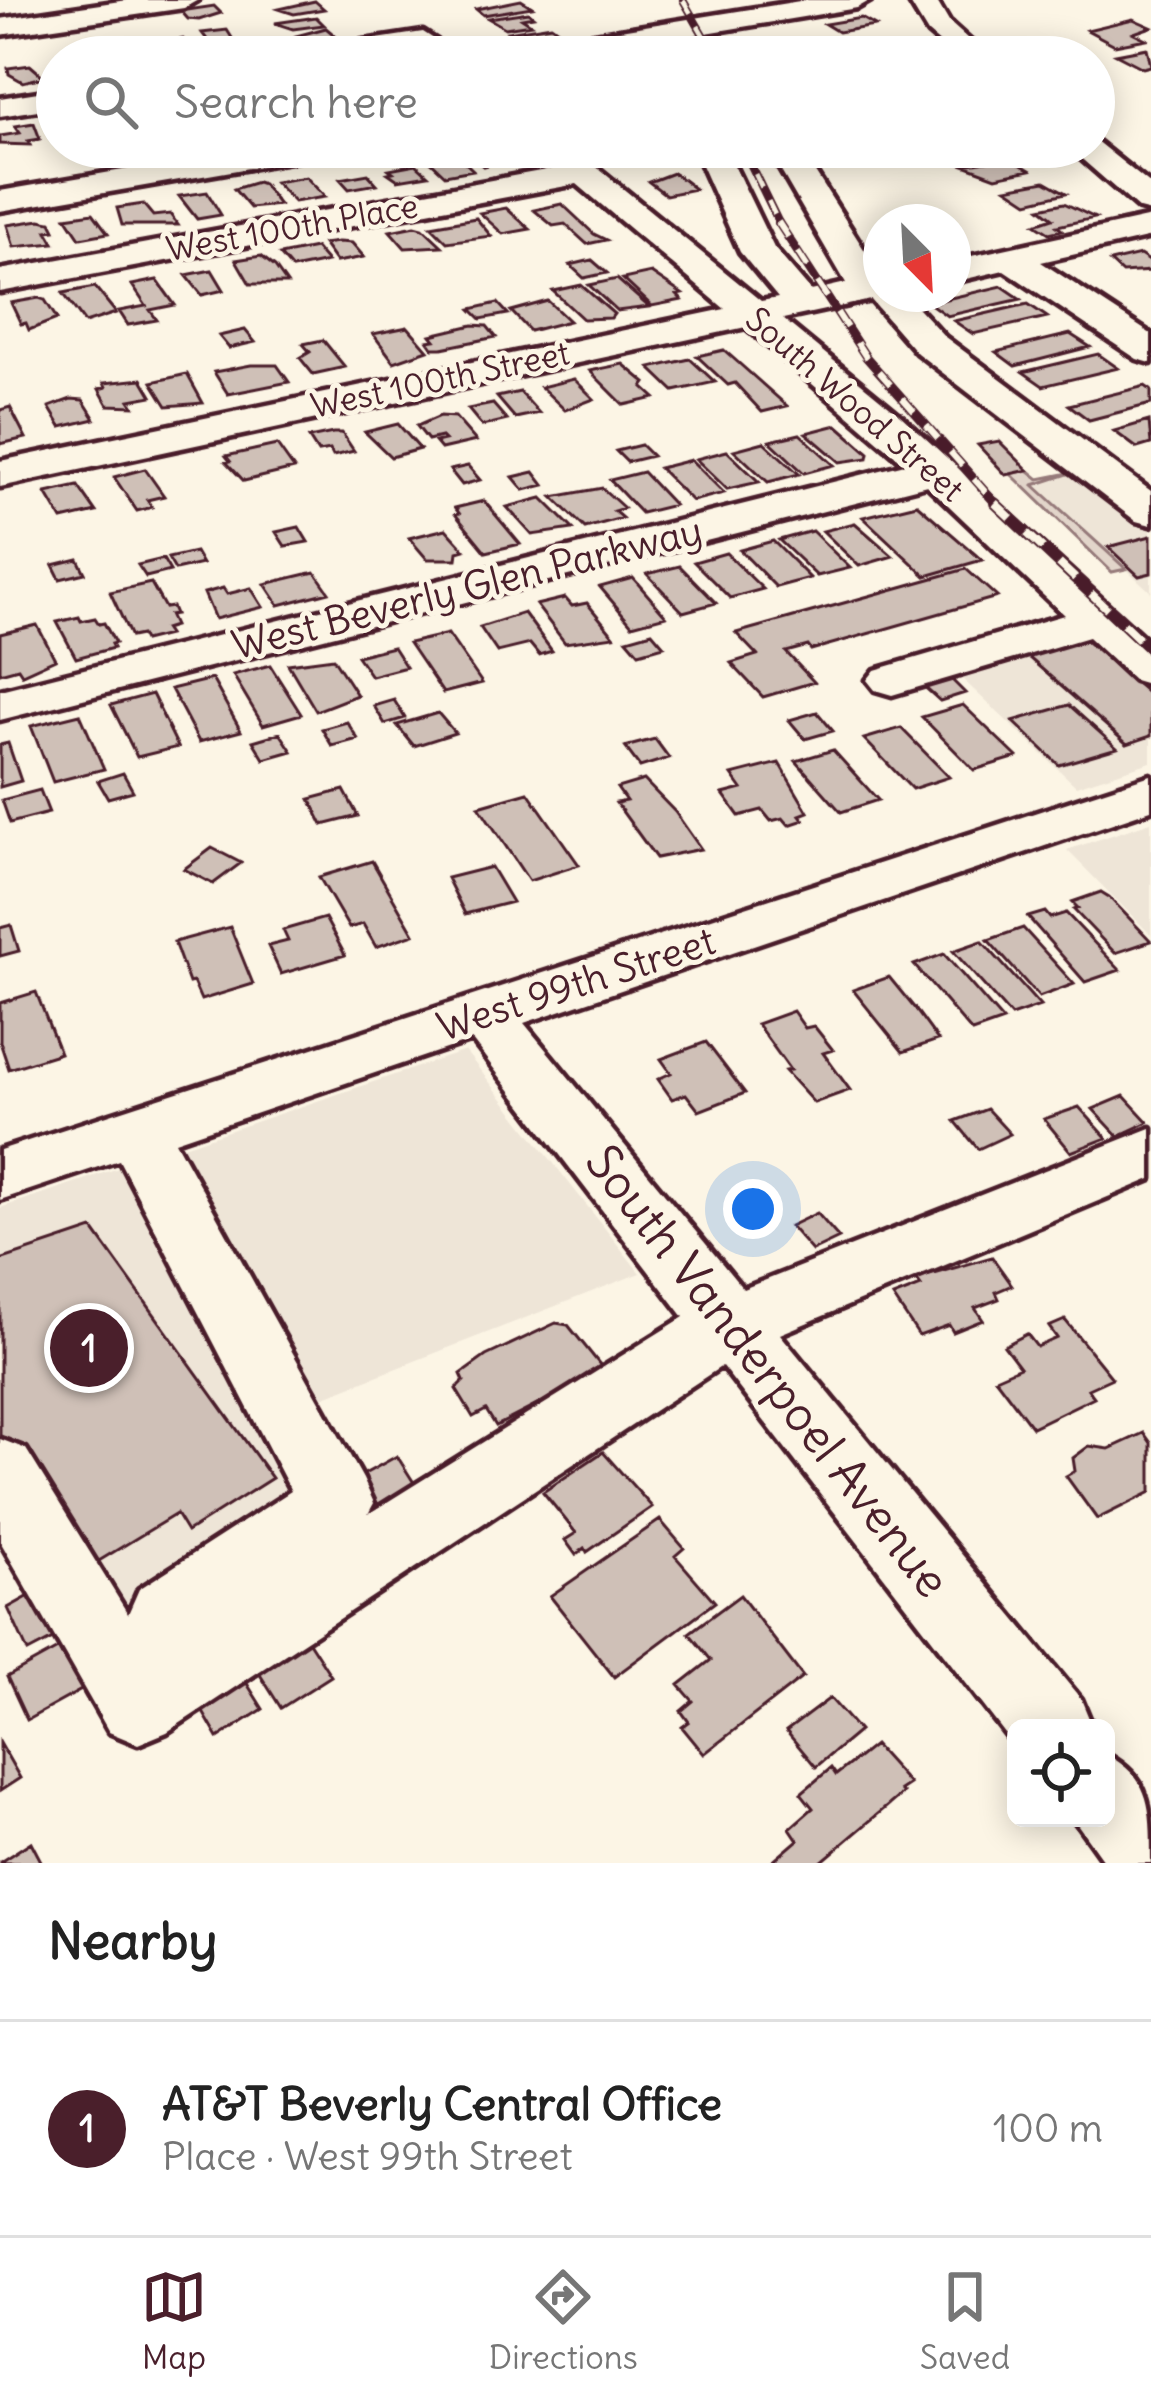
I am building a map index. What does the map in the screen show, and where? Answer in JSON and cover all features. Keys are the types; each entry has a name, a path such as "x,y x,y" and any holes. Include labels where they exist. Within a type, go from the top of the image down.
{"street":[{"path":"649,0 667,36"},
{"path":"691,36 737,17 857,0"},
{"path":"922,0 948,36"},
{"path":"0,27 174,1"},
{"path":"391,14 417,36"},
{"path":"0,106 36,101"},
{"path":"0,201 191,168"},
{"name":"South Wood Street","path":"578,168 934,470 1151,670"},
{"path":"719,168 758,253 801,302"},
{"path":"794,168 818,214 863,270"},
{"path":"1110,168 1151,202"},
{"name":"West 100th Place","path":"0,281 584,173"},
{"path":"971,267 1151,227"},
{"path":"1010,258 1151,352"},
{"name":"West 100th Street","path":"0,474 751,312 863,292"},
{"path":"899,312 931,346 1151,512"},
{"name":"West Beverly Glen Parkway","path":"0,705 934,470"},
{"path":"892,680 1094,621"},
{"name":"West 99th Street","path":"0,1175 1151,792"},
{"name":"South Vanderpoel Avenue","path":"484,1014 1045,1719"},
{"path":"138,1129 157,1176 193,1232 335,1503 167,1616"},
{"path":"0,1472 138,1704 730,1324 1151,1152"},
{"path":"1115,1807 1151,1853"}],"shaded area":[{"path":"1028,470 1039,479 1074,472 1034,485 1126,569 1112,572 1011,474"},
{"path":"1072,472 1151,524 1151,592 1033,484"},
{"path":"1077,619 1151,682 1151,762 1076,786 940,658"},
{"path":"1151,822 1151,935 1067,850"},
{"path":"465,1051 640,1273 302,1405 380,1549 138,1704 0,1472 0,1208"}],"building":[{"path":"521,0 532,7 483,15 476,9"},
{"path":"315,1 324,9 294,14 279,9"},
{"path":"214,6 221,13 199,20 188,19 181,11"},
{"path":"528,12 533,16 522,18 531,24 505,28 488,18"},
{"path":"316,17 324,25 293,29 275,23"},
{"path":"861,18 875,26 838,32 825,24"},
{"path":"1133,19 1151,27 1134,33 1146,39 1115,45 1115,36 1087,30"},
{"path":"551,25 562,33 514,36 508,32"},
{"path":"326,28 336,36 296,36"},
{"path":"227,30 231,36 204,36 202,33"},
{"path":"1147,48 1151,66 1143,68 1116,54"},
{"path":"30,65 36,79 23,82 9,74 8,68"},
{"path":"34,123 36,140 28,141 30,145 0,144 0,136 20,133 15,126"},
{"path":"420,168 428,175 398,180 389,169"},
{"path":"438,168 473,170 445,175"},
{"path":"972,168 1030,170 996,177"},
{"path":"673,173 695,189 666,195 649,182"},
{"path":"368,174 377,184 349,189 340,179"},
{"path":"306,177 325,197 294,202 275,182"},
{"path":"1045,181 1066,193 1028,202 1007,188"},
{"path":"257,182 279,205 250,208 234,189"},
{"path":"207,192 221,215 197,219 179,196"},
{"path":"1064,203 1095,218 1057,226 1062,230 1049,233 1035,224 1053,218 1040,208"},
{"path":"143,204 153,216 170,214 178,225 122,225 117,208"},
{"path":"562,204 606,240 587,244 565,224 553,226 534,210"},
{"path":"506,208 530,229 503,234 480,213"},
{"path":"93,213 108,233 80,238 66,217"},
{"path":"476,218 491,236 447,242 431,226"},
{"path":"51,222 55,230 47,231 54,243 14,247 7,225"},
{"path":"415,226 442,246 405,248 390,231"},
{"path":"352,243 364,257 336,262 323,244"},
{"path":"315,248 327,262 292,269 280,255"},
{"path":"1140,255 1151,262 1151,271 1122,273 1110,262"},
{"path":"261,256 287,284 250,284 236,260"},
{"path":"592,260 607,273 584,278 570,265"},
{"path":"212,270 224,290 202,295 186,275"},
{"path":"651,273 682,294 677,295 682,300 652,306 623,279"},
{"path":"617,279 649,307 617,311 589,285"},
{"path":"157,280 175,305 150,310 157,320 128,325 119,311 146,306 132,285"},
{"path":"581,285 614,314 611,318 583,319 553,291"},
{"path":"1002,286 1021,299 971,310 971,293"},
{"path":"95,287 116,313 85,323 63,293"},
{"path":"39,298 57,319 29,330 11,303"},
{"path":"548,301 569,321 530,331 511,311"},
{"path":"498,303 508,314 481,319 471,309"},
{"path":"1028,304 1047,317 973,334 954,321"},
{"path":"487,326 496,337 442,348 433,348 428,341 435,340 431,335"},
{"path":"408,327 428,350 394,362 373,334"},
{"path":"245,330 255,342 229,348 219,336"},
{"path":"1070,334 1090,347 1015,366 996,352"},
{"path":"323,340 345,367 313,374 300,358 310,352 303,344"},
{"path":"724,350 787,406 762,412 735,383 728,385 697,356"},
{"path":"1098,354 1118,368 1043,386 1023,372"},
{"path":"690,359 715,382 674,391 650,368"},
{"path":"623,364 646,383 643,387 655,398 624,405 590,371"},
{"path":"277,365 289,382 228,394 214,372"},
{"path":"187,374 203,403 167,406 152,382"},
{"path":"142,379 152,396 130,400 134,406 108,405 99,389 106,387 104,383"},
{"path":"574,379 594,399 565,410 541,387"},
{"path":"1145,386 1151,390 1151,404 1089,420 1069,405"},
{"path":"520,392 539,413 515,418 497,397"},
{"path":"83,400 95,419 61,427 49,407"},
{"path":"493,404 507,420 482,426 468,409"},
{"path":"10,407 26,438 0,444 0,410"},
{"path":"440,416 455,417 476,441 441,449 435,442 444,440 441,437 428,440 417,426"},
{"path":"1149,421 1151,444 1137,448 1114,431"},
{"path":"398,424 420,449 391,457 365,432"},
{"path":"837,425 869,453 868,458 840,462 806,433"},
{"path":"342,433 354,451 333,456 330,450 318,452 309,438"},
{"path":"800,434 834,465 804,473 770,441"},
{"path":"999,441 1028,470 1006,475 978,445"},
{"path":"764,442 799,474 768,482 734,450"},
{"path":"277,445 294,469 244,481 226,462 230,461 226,456"},
{"path":"641,445 652,456 627,462 616,451"},
{"path":"727,451 759,482 727,489 696,459"},
{"path":"691,460 724,493 692,501 659,468"},
{"path":"468,466 480,480 462,485 450,470"},
{"path":"145,469 164,496 147,500 152,507 137,511 114,477"},
{"path":"534,472 544,485 524,490 513,477"},
{"path":"643,472 674,505 641,513 610,480"},
{"path":"78,486 96,512 62,520 46,493"},
{"path":"602,488 624,508 614,511 622,518 585,528 553,497"},
{"path":"542,498 573,529 532,535 507,507"},
{"path":"484,501 520,544 486,552 455,514 459,513 455,508"},
{"path":"917,504 982,560 926,576 863,517"},
{"path":"855,523 893,556 859,566 823,531"},
{"path":"299,527 308,542 285,546 276,532"},
{"path":"446,529 465,550 458,552 457,559 427,559 409,538"},
{"path":"812,531 850,568 817,576 779,540"},
{"path":"1151,536 1151,573 1139,576 1108,547"},
{"path":"773,541 810,578 776,587 740,550"},
{"path":"195,552 202,564 175,570 168,558"},
{"path":"726,553 763,589 730,598 694,562"},
{"path":"78,559 85,573 60,579 53,565"},
{"path":"163,559 170,571 146,577 138,565"},
{"path":"680,566 716,603 683,612 647,574"},
{"path":"966,569 997,597 811,650 808,646 786,652 814,682 763,697 731,663 757,655 736,633"},
{"path":"315,572 329,592 279,605 265,584"},
{"path":"633,578 666,616 632,625 600,587"},
{"path":"151,583 165,608 172,607 175,614 169,615 174,626 164,629 168,635 144,641 141,635 131,637 110,592"},
{"path":"223,588 227,594 251,588 263,607 215,619 204,593"},
{"path":"565,598 572,606 587,603 614,636 565,643 536,605"},
{"path":"524,613 552,651 539,655 530,644 497,652 480,627"},
{"path":"79,617 104,623 113,648 76,658 57,622"},
{"path":"37,625 55,659 22,674 18,668 0,673 0,634"},
{"path":"1075,631 1151,696 1151,736 1127,744 1019,649"},
{"path":"652,632 664,646 639,653 627,639"},
{"path":"448,634 482,683 443,693 409,643"},
{"path":"393,647 406,667 371,676 357,656"},
{"path":"333,658 357,695 316,711 288,664"},
{"path":"270,665 301,714 263,725 233,675"},
{"path":"947,675 965,693 940,701 920,683"},
{"path":"212,679 241,731 199,742 171,689"},
{"path":"152,694 178,747 137,757 111,705"},
{"path":"394,700 405,718 385,724 374,706"},
{"path":"963,705 1017,757 974,770 922,717"},
{"path":"1069,705 1117,748 1059,765 1013,721"},
{"path":"817,712 833,731 805,739 789,720"},
{"path":"438,713 455,733 414,746 397,725"},
{"path":"80,714 104,769 53,782 31,726"},
{"path":"347,722 358,739 332,746 322,729"},
{"path":"901,728 949,777 912,789 864,739"},
{"path":"280,733 292,751 264,759 253,741"},
{"path":"655,739 669,758 640,767 625,747"},
{"path":"8,743 21,781 0,787 0,745"},
{"path":"833,750 878,800 841,812 796,761"},
{"path":"779,763 808,812 800,815 804,820 789,825 783,818 771,821 762,810 739,816 723,794 742,789 732,775"},
{"path":"123,773 133,791 108,798 98,781"},
{"path":"644,780 701,849 656,858 616,803 626,801 617,788"},
{"path":"40,790 49,813 10,823 2,800"},
{"path":"344,790 358,816 323,825 310,799"},
{"path":"528,792 579,865 529,881 479,806"},
{"path":"212,848 241,863 213,884 184,869"},
{"path":"372,861 414,934 376,947 363,924 349,928 319,877"},
{"path":"491,867 512,902 465,914 447,878"},
{"path":"1101,892 1151,941 1115,953 1074,910 1078,908 1072,902"},
{"path":"1045,912 1050,918 1066,913 1120,970 1085,982 1028,917"},
{"path":"325,918 345,955 281,974 268,946 288,941 283,930"},
{"path":"11,925 19,951 0,956 0,928"},
{"path":"230,927 253,984 201,1000 193,982 189,983 174,942"},
{"path":"1023,928 1074,984 1039,997 988,940"},
{"path":"982,941 1040,1006 1011,1016 953,951"},
{"path":"944,954 1003,1021 972,1032 914,965"},
{"path":"889,977 938,1040 903,1052 853,990"},
{"path":"36,992 60,1053 9,1069 0,1042 0,1003"},
{"path":"793,1011 805,1028 814,1026 833,1050 823,1053 850,1090 814,1103 785,1071 790,1070 757,1024"},
{"path":"706,1042 745,1093 699,1111 686,1094 672,1099 658,1079 671,1073 661,1059"},
{"path":"1124,1096 1148,1122 1118,1136 1093,1109"},
{"path":"1079,1107 1107,1138 1071,1152 1044,1119"},
{"path":"987,1109 1010,1134 978,1149 955,1121"},
{"path":"817,1213 839,1238 812,1251 790,1226"},
{"path":"93,1229 272,1478 187,1532 176,1514 84,1570 0,1435 0,1260"},
{"path":"992,1257 1012,1285 996,1292 999,1299 975,1308 983,1320 953,1332 949,1325 919,1336 893,1297 921,1286 916,1279"},
{"path":"1065,1320 1112,1378 1088,1389 1094,1397 1032,1427 995,1378 1020,1367 1004,1346 1027,1334 1037,1347 1057,1338 1049,1327"},
{"path":"556,1323 568,1325 601,1366 591,1377 496,1426 486,1410 473,1417 456,1389 464,1381 461,1374 486,1356"},
{"path":"1144,1433 1151,1443 1151,1492 1097,1519 1066,1476 1075,1471 1073,1458 1089,1446 1109,1449"},
{"path":"603,1452 652,1507 576,1555 565,1540 576,1533 543,1492"},
{"path":"397,1456 418,1489 381,1511 359,1477"},
{"path":"660,1520 684,1548 675,1556 715,1602 614,1677 550,1596"},
{"path":"42,1589 64,1633 28,1652 8,1608"},
{"path":"740,1595 803,1677 704,1754 682,1727 689,1722 681,1711 693,1701 679,1685 711,1660 689,1633"},
{"path":"304,1634 331,1676 281,1708 254,1665"},
{"path":"63,1646 83,1689 27,1720 7,1677"},
{"path":"236,1666 263,1709 218,1738 192,1693"},
{"path":"830,1698 859,1731 816,1767 786,1731"},
{"path":"0,1743 20,1778 0,1791"},
{"path":"874,1745 909,1784 900,1790 903,1793 820,1863 771,1863 798,1840 790,1828 813,1808 801,1793 831,1768 836,1775"},
{"path":"31,1842 42,1863 0,1863 0,1862"}],"railway":[{"path":"683,0 704,36"},
{"path":"752,168 780,225"},
{"path":"778,222 866,357 997,505"},
{"path":"997,505 1151,650"}],"place":[{"name":"AT&T Beverly Central Office","path":"89,1348"}]}
